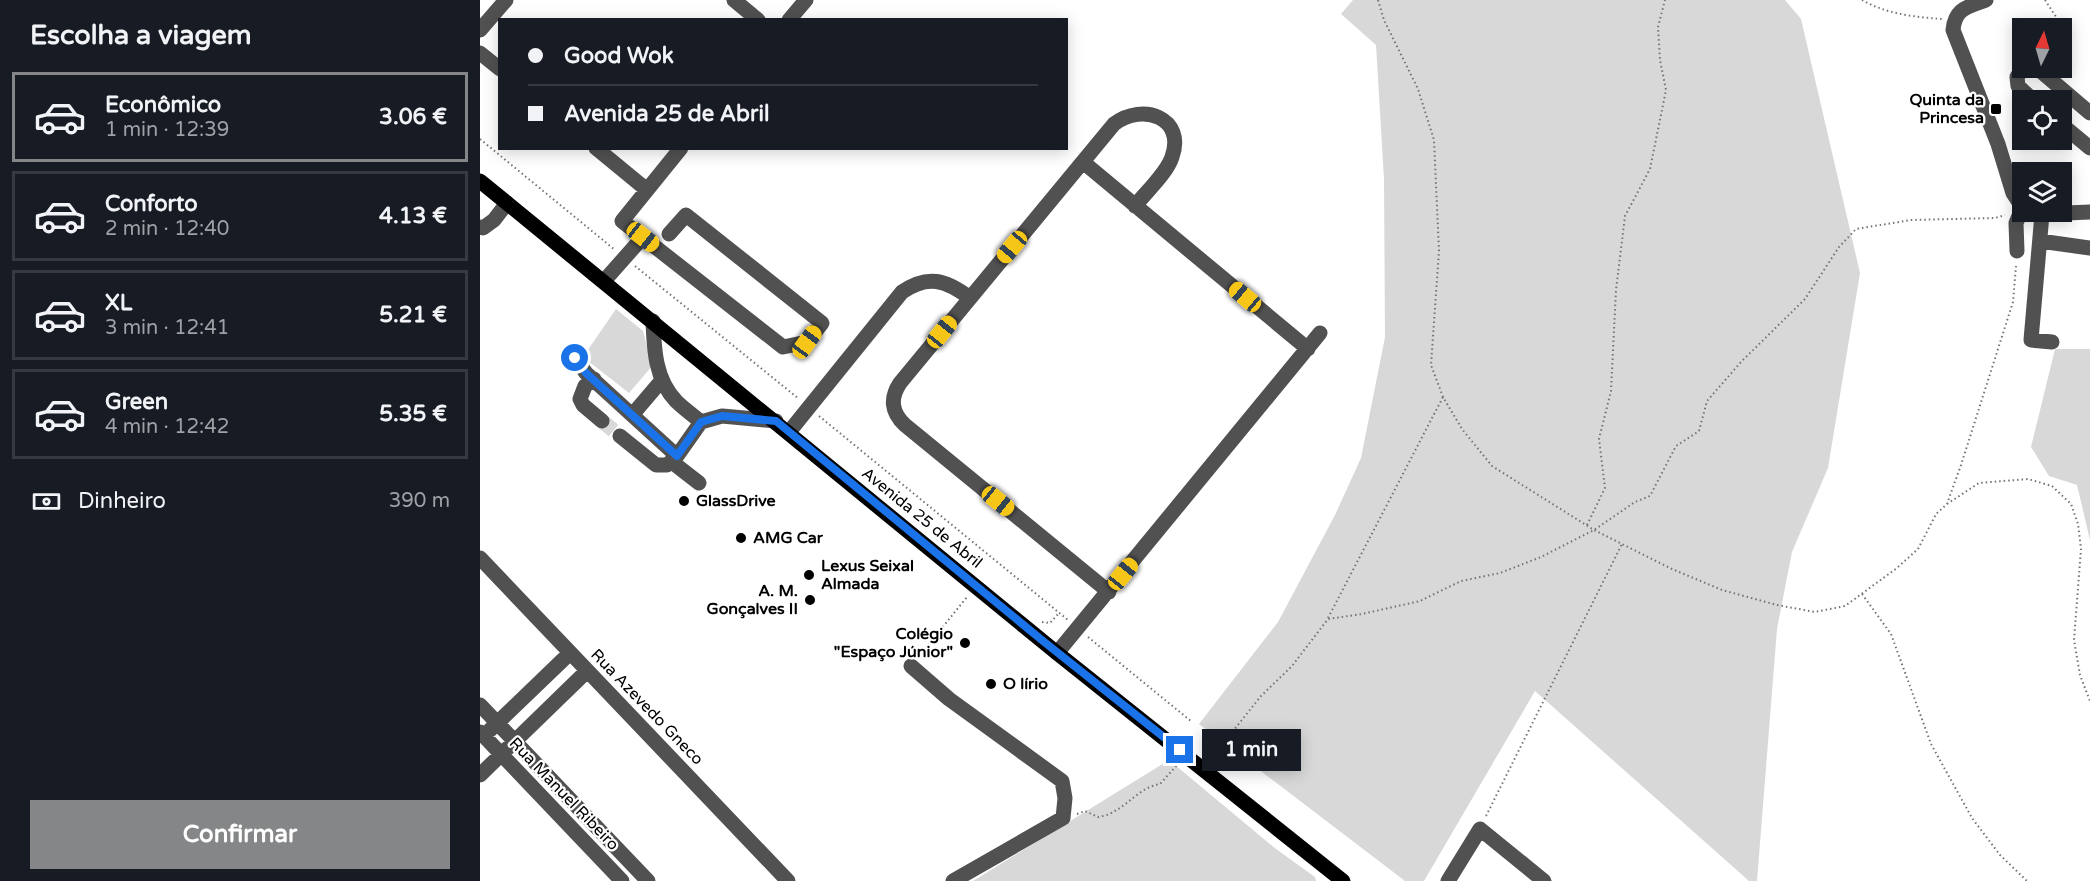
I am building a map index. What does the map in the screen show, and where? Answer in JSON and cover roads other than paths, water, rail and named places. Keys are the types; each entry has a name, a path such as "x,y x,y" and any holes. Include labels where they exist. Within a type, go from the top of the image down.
{"main road":[{"name":"Avenida 25 de Abril","path":"480,181 1058,653 1342,881"}],"street":[{"path":"480,30 506,0"},
{"path":"734,0 756,18"},
{"path":"791,18 806,0"},
{"path":"1986,0 1966,8 1954,20 1953,30 1998,144 2012,189"},
{"path":"480,53 498,67"},
{"path":"2050,78 2090,113"},
{"path":"1109,592 905,425 896,415 893,398 897,387 1114,124 1122,118 1142,113 1153,114 1169,126 1173,136 1173,156 1135,206"},
{"path":"2072,133 2090,148"},
{"path":"598,150 646,190"},
{"path":"669,234 686,216 822,322 807,342 783,347 622,220 679,150"},
{"path":"1083,162 1308,349"},
{"path":"480,227 483,228 494,220 507,203"},
{"path":"2072,212 2090,212"},
{"path":"2016,222 2018,251"},
{"path":"2037,222 2040,241 2031,340 2052,342"},
{"path":"604,281 643,237"},
{"path":"2040,241 2090,248"},
{"path":"789,432 897,297 908,288 922,282 936,281 950,284 969,298"},
{"path":"653,321 654,352 662,380 675,400 701,422"},
{"path":"1058,653 1320,333"},
{"path":"575,358 699,483"},
{"path":"594,379 585,386 580,399 583,405 602,421"},
{"path":"633,414 662,380"},
{"path":"620,436 656,465 667,465 675,459 701,422 722,416 776,421"},
{"name":"Rua Azevedo Gneco","path":"480,558 788,881"},
{"path":"481,736 570,653"},
{"path":"911,666 949,699 1062,781 1065,798 1063,818 953,881"},
{"path":"480,775 587,672"},
{"path":"480,705 648,881"},
{"name":"Rua Manuel Ribeiro","path":"481,736 622,881"},
{"path":"1448,881 1480,829 1544,881"}],"tunnel":[{"path":"602,421 620,436"}],"place":[{"name":"Quinta da Princesa","path":"1996,109"},
{"name":"GlassDrive","path":"684,501"},
{"name":"AMG Car","path":"741,538"},
{"name":"Lexus Seixal Almada","path":"809,575"},
{"name":"A. M. Gonçalves II","path":"810,600"},
{"name":"Colégio \"Espaço Júnior\"","path":"965,643"},
{"name":"O lírio","path":"991,684"}]}
